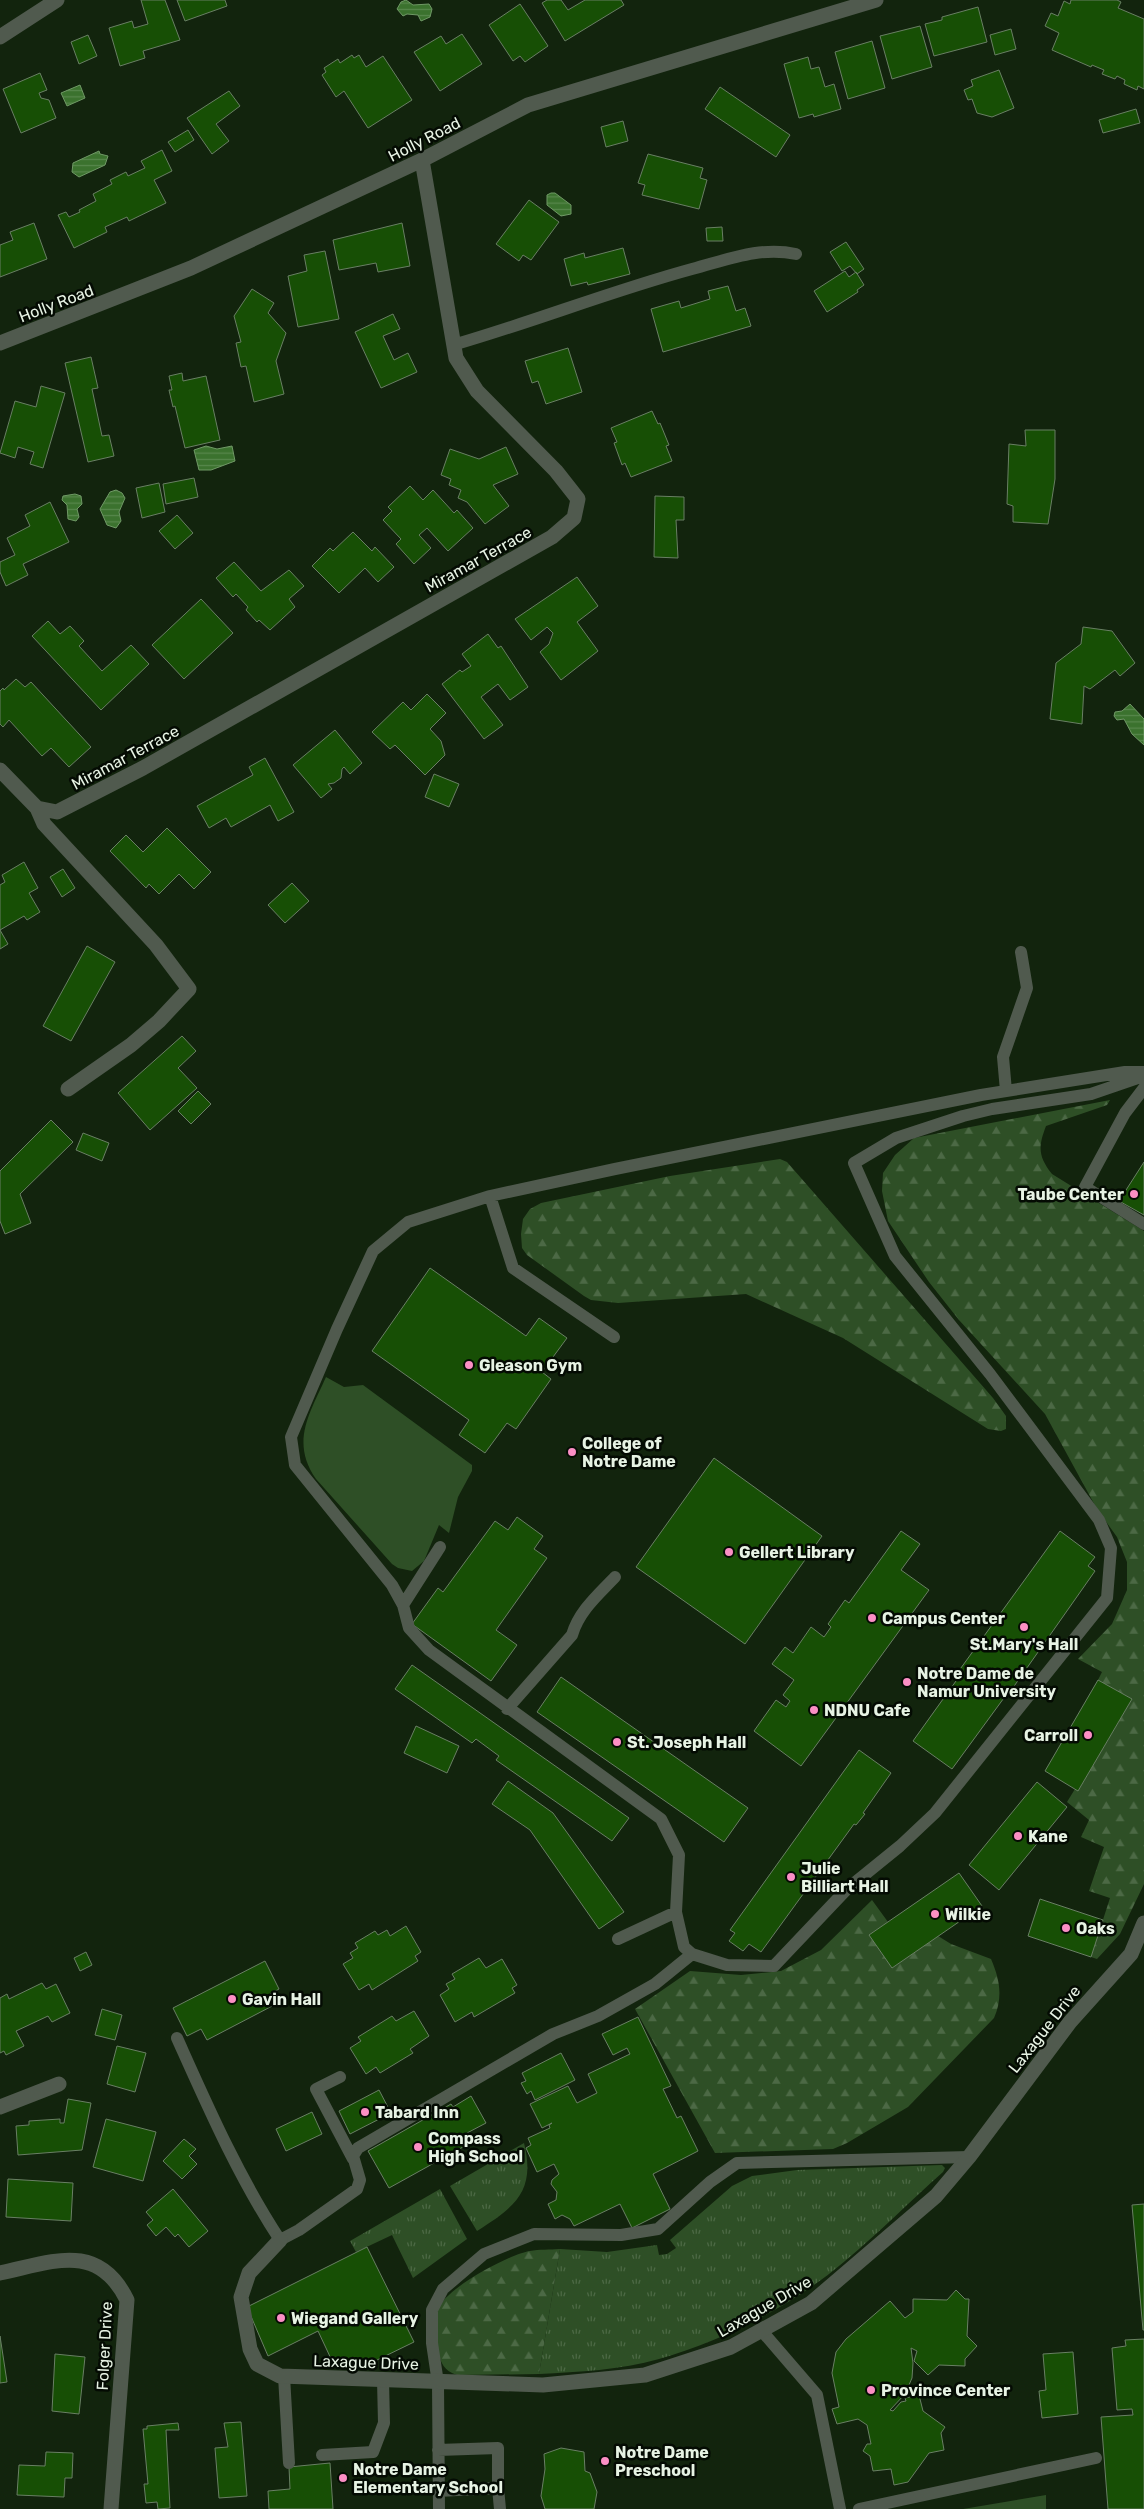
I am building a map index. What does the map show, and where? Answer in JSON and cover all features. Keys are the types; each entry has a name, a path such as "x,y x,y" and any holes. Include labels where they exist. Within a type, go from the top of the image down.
{"street":[{"path":"0,37 57,0"},
{"name":"Holly Road","path":"0,343 191,268 422,160 528,105 876,0"},
{"name":"Miramar Terrace","path":"37,808 56,812 143,768 552,537 574,518 578,499 556,471 476,391 456,358 422,160"},
{"path":"0,770 37,808 44,824 156,945 189,989 159,1022 132,1045 68,1089"},
{"name":"Laxague Drive","path":"280,2240 249,2273 241,2297 250,2349 257,2364 284,2376 438,2383 543,2385 645,2375 731,2347 811,2303 936,2196 969,2157 1070,2022 1130,1954 1144,1923"},
{"path":"0,2107 59,2084"},
{"name":"Folger Drive","path":"0,2273 62,2260 94,2263 118,2281 127,2300 111,2509"}],"lane":[{"path":"453,345 516,327 635,285 746,253 781,250 796,254"},
{"path":"1006,1091 1003,1057 1027,988 1021,952"},
{"path":"1144,1072 1125,1072 981,1095 787,1132 490,1196 408,1222 373,1251 291,1437 295,1465 392,1585 403,1605 409,1628 429,1650 661,1820 680,1855 676,1912 684,1947 692,1954 727,1965 774,1966 848,1889 900,1846 935,1813 1107,1598 1111,1548 1099,1520 990,1374 895,1256 854,1163 896,1138 963,1116 992,1109 1091,1094 1144,1076"},
{"path":"1144,1088 1125,1113 1085,1187 1144,1224"},
{"path":"490,1196 513,1268 614,1337"},
{"path":"403,1605 440,1547"},
{"path":"507,1709 572,1635 576,1622 585,1608 615,1577"},
{"path":"618,1940 676,1912"},
{"path":"353,2159 356,2150 364,2144 553,2034 598,2016 655,1984 692,1954"},
{"path":"177,2038 222,2139 264,2216 280,2240 299,2230 356,2189 360,2180 353,2159 316,2089 340,2077"},
{"path":"438,2509 438,2383 432,2343 432,2310 443,2289 484,2254 534,2234 621,2235 658,2229 710,2182 737,2163 969,2157"},
{"path":"761,2330 817,2395 840,2509"},
{"path":"284,2376 288,2463"},
{"path":"322,2455 373,2452 384,2423 383,2380"},
{"path":"438,2450 498,2448 500,2509"},
{"path":"858,2509 1096,2458"},
{"path":"438,2491 498,2488"}],"green space":[{"path":"1110,1100 1107,1105 1046,1126 1041,1146 1044,1162 1052,1174 1144,1231 1144,1884 1120,1934 1097,1959 1091,1957 1110,1898 1089,1891 1104,1847 1081,1837 1089,1820 1067,1802 1075,1789 1078,1791 1132,1699 1098,1680 1102,1672 1078,1659 1112,1624 1127,1590 1127,1562 1117,1537 1097,1509 1045,1414 959,1320 929,1282 888,1221 882,1191 883,1173 895,1155 914,1138"},
{"path":"780,1159 787,1162 993,1398 1006,1416 1006,1429 1001,1431 988,1429 843,1338 746,1294 618,1303 591,1300 527,1255 522,1248 523,1219 530,1209 541,1203 670,1176"},
{"path":"326,1377 344,1387 363,1385 472,1465 472,1471 458,1497 449,1533 439,1525 424,1561 412,1571 398,1568 392,1564 316,1479 308,1465 304,1453 305,1428"},
{"path":"872,1900 888,1922 870,1935 892,1968 938,1936 951,1944 991,1959 997,1974 999,1988 999,2003 994,2018 908,2107 847,2143 833,2149 715,2153 635,2009 690,1971 741,1975 781,1971 821,1950"},
{"path":"524,2143 527,2174 519,2196 502,2214 477,2231 450,2186"},
{"path":"942,2165 945,2168 943,2172 845,2261 803,2293 757,2320 708,2342 644,2363 599,2370 539,2374 560,2249 607,2252 657,2245 659,2255 667,2254 676,2248 670,2240 732,2186 752,2176 797,2170"},
{"path":"440,2189 467,2239 413,2278 392,2235 356,2252 350,2241"},
{"path":"560,2249 539,2374 457,2375 446,2369 440,2359 436,2342 437,2312 443,2301 452,2292 494,2265 530,2251"},
{"path":"1046,2495 1046,2509 963,2509"}],"shaded area":[{"path":"406,0 413,5 429,4 432,9 430,17 421,21 418,15 407,14 403,16 397,9 401,2"},
{"path":"80,85 85,98 67,106 61,93"},
{"path":"99,151 100,154 108,156 105,165 79,177 72,172 73,163"},
{"path":"555,193 571,205 571,214 561,216 547,205 547,195"},
{"path":"206,446 217,449 232,446 235,461 211,470 199,470 194,450"},
{"path":"116,490 122,493 125,498 119,512 121,521 116,528 107,525 100,509 110,492"},
{"path":"75,494 81,496 82,504 77,509 79,517 76,521 68,519 67,505 62,500 63,496"},
{"path":"1130,704 1144,719 1144,745 1132,734 1124,719 1117,720 1114,716 1115,712 1122,711"}],"building":[{"path":"141,0 165,0 180,40 143,51 145,58 120,66 109,28 132,21 134,28 148,24"},
{"path":"177,0 225,0 227,6 185,21"},
{"path":"547,0 561,0 568,10 585,0 621,0 624,5 565,41 542,3"},
{"path":"1071,0 1117,0 1121,2 1118,8 1144,19 1144,89 1138,86 1137,90 1124,84 1125,80 1117,76 1115,79 1102,74 1104,70 1092,65 1091,67 1052,50 1059,33 1045,26 1051,13 1058,16 1064,1 1070,4"},
{"path":"520,4 548,46 525,62 520,56 513,61 489,25"},
{"path":"978,7 987,42 934,56 925,24"},
{"path":"920,26 932,67 892,79 880,36"},
{"path":"1011,29 1016,49 995,55 990,35"},
{"path":"462,34 482,64 440,91 414,52 441,36 446,44"},
{"path":"88,35 97,56 79,64 71,42"},
{"path":"872,41 885,88 848,99 835,52"},
{"path":"352,55 354,58 359,55 366,67 383,56 412,100 368,128 344,91 336,97 322,75 326,72 324,68 338,59 340,63"},
{"path":"808,57 811,69 819,67 825,87 834,84 841,109 814,117 813,114 799,118 784,64"},
{"path":"999,70 1014,108 992,117 977,113 972,99 968,100 964,90 973,86 971,80"},
{"path":"40,73 47,90 39,93 41,98 49,100 56,118 21,133 3,89"},
{"path":"720,87 790,135 776,157 705,109"},
{"path":"229,91 240,106 216,124 229,141 212,154 187,118"},
{"path":"1136,109 1140,123 1103,133 1099,120"},
{"path":"623,121 628,141 606,147 601,127"},
{"path":"188,130 194,140 175,152 168,142"},
{"path":"162,150 172,171 154,180 166,203 129,221 127,217 105,227 107,232 74,248 58,215 66,212 69,217 80,212 79,210 96,201 93,194 112,184 110,180 126,172 128,176 145,168 141,161"},
{"path":"648,154 703,168 700,178 707,180 699,209 642,195 645,185 638,183"},
{"path":"529,200 559,222 531,260 523,255 519,261 496,244"},
{"path":"34,223 47,259 0,277 0,245 13,240 10,232"},
{"path":"402,223 410,266 378,272 376,263 339,270 333,240"},
{"path":"722,227 723,241 707,241 706,228"},
{"path":"846,242 864,269 857,274 850,266 842,271 830,252"},
{"path":"623,248 630,274 588,285 587,282 571,286 564,259 584,253 585,258"},
{"path":"325,251 339,319 298,327 288,276 307,271 304,255"},
{"path":"845,271 849,277 856,272 864,285 857,290 858,292 827,312 814,291"},
{"path":"728,286 736,311 745,308 751,326 663,352 651,309 679,301 681,308 710,299 708,291"},
{"path":"252,289 274,303 268,313 286,333 276,361 284,394 254,402 246,366 241,367 236,343 241,342 234,316"},
{"path":"393,314 400,329 383,336 394,360 408,353 417,372 381,388 355,332"},
{"path":"568,348 582,392 546,404 538,381 532,383 525,361"},
{"path":"91,357 98,388 92,389 102,436 109,435 114,456 88,462 65,363"},
{"path":"182,373 183,381 206,376 220,440 185,448 175,406 173,407 169,390 172,390 169,376"},
{"path":"41,386 65,393 43,468 30,464 34,452 18,447 15,458 0,453 15,401 36,407"},
{"path":"652,411 658,424 660,423 669,445 666,446 672,461 631,477 625,463 622,465 614,443 617,442 611,428"},
{"path":"1025,430 1055,430 1055,479 1048,524 1013,522 1013,506 1007,504 1009,444 1026,446"},
{"path":"506,447 518,474 493,485 509,506 485,524 467,502 458,498 461,490 449,485 451,479 441,475 450,449 479,459"},
{"path":"194,478 198,497 166,504 163,484"},
{"path":"159,483 165,512 142,518 136,488"},
{"path":"410,486 423,500 433,490 454,513 457,510 473,528 448,551 427,528 419,535 431,548 414,564 396,544 401,539 383,520 392,511 388,507"},
{"path":"655,496 684,497 684,520 676,520 678,558 654,557"},
{"path":"50,502 69,542 23,564 28,575 6,586 0,572 0,562 15,555 7,538 30,526 25,515"},
{"path":"177,515 193,533 175,549 159,531"},
{"path":"353,532 372,551 375,547 394,567 378,582 365,568 339,593 312,566 330,548 333,551"},
{"path":"234,562 261,591 289,570 304,586 289,599 295,607 270,630 259,620 257,622 246,610 248,607 236,594 233,597 216,578"},
{"path":"577,577 598,606 577,622 598,651 561,680 540,652 549,644 553,633 547,627 531,640 515,619"},
{"path":"201,599 233,633 184,679 152,645"},
{"path":"48,621 60,634 70,626 84,641 79,646 102,671 131,645 149,664 101,710 32,636"},
{"path":"1083,627 1112,631 1135,663 1120,676 1115,670 1090,689 1084,686 1082,724 1050,719 1056,663 1081,644"},
{"path":"488,634 498,648 501,646 528,687 510,700 498,684 481,697 503,725 484,739 442,684 460,670 462,672 471,666 462,654"},
{"path":"16,679 25,687 31,682 91,747 69,767 51,748 42,756 9,720 3,727 0,724 0,691 3,688 4,690"},
{"path":"427,694 446,713 430,729 441,741 445,755 425,775 395,745 390,749 372,732 403,702 411,710"},
{"path":"335,730 362,763 350,774 344,767 341,778 334,783 328,784 332,789 321,798 293,765"},
{"path":"265,758 294,812 278,821 270,805 231,827 226,818 209,828 197,806 253,775 249,767"},
{"path":"434,774 459,784 449,807 425,797"},
{"path":"167,828 211,872 194,889 179,874 159,894 149,884 146,888 110,851 126,835 143,852"},
{"path":"24,862 38,888 29,893 40,912 27,920 24,916 0,930 0,885 5,882 2,875"},
{"path":"63,869 75,888 62,897 50,877"},
{"path":"292,883 309,901 285,923 268,905"},
{"path":"0,930 8,944 0,949"},
{"path":"87,946 115,962 71,1041 43,1026"},
{"path":"182,1036 196,1051 178,1068 197,1088 150,1130 118,1093"},
{"path":"198,1091 211,1104 191,1124 178,1111"},
{"path":"51,1120 73,1142 20,1194 31,1223 5,1234 0,1221 0,1171"},
{"path":"83,1133 109,1143 102,1161 76,1150"},
{"name":"Taube Center","path":"1144,1162 1144,1215 1119,1201"},
{"name":"Gleason Gym","path":"430,1268 526,1336 539,1318 567,1338 542,1372 551,1379 516,1429 507,1423 485,1453 459,1435 469,1420 372,1351"},
{"name":"Gellert Library","path":"714,1458 822,1536 745,1644 636,1567"},
{"path":"517,1517 543,1536 534,1549 547,1558 496,1630 517,1645 491,1681 412,1624 438,1588 443,1592 495,1521 508,1530"},
{"path":"901,1531 920,1544 901,1570 929,1590 801,1766 754,1731 776,1700 786,1707 790,1701 783,1695 794,1680 772,1664 785,1647 793,1653 811,1627 824,1637 831,1627 828,1624 845,1600 849,1603"},
{"name":"St.Mary's Hall","path":"1060,1531 1095,1557 1088,1566 1095,1571 1010,1692 952,1769 913,1741 961,1674 958,1672"},
{"path":"412,1665 629,1818 612,1841 496,1760 499,1756 476,1739 472,1743 395,1689"},
{"name":"St. Joseph Hall","path":"561,1677 748,1808 724,1842 537,1712"},
{"name":"Carroll","path":"1098,1680 1132,1699 1078,1791 1045,1771"},
{"path":"416,1726 459,1746 447,1773 404,1753"},
{"name":"Julie Billiart Hall","path":"859,1750 891,1773 863,1813 865,1814 856,1825 854,1824 761,1952 749,1944 743,1951 729,1941 735,1933 730,1930"},
{"path":"508,1781 553,1813 624,1912 599,1929 530,1830 492,1804"},
{"name":"Kane","path":"1037,1782 1067,1807 999,1890 969,1865"},
{"name":"Wilkie","path":"959,1873 982,1906 892,1968 869,1935"},
{"name":"Oaks","path":"1040,1899 1103,1920 1091,1957 1028,1936"},
{"path":"406,1926 421,1952 415,1956 418,1961 372,1990 369,1984 359,1990 343,1964 353,1958 350,1953 358,1948 355,1943 375,1931 378,1935 387,1930 390,1936"},
{"path":"86,1952 92,1965 80,1971 74,1958"},
{"path":"479,1958 486,1968 502,1959 517,1985 512,1988 515,1993 474,2017 472,2012 455,2022 440,1995 449,1989 446,1984 455,1979 452,1974"},
{"name":"Gavin Hall","path":"265,1961 279,1989 270,1994 276,2004 207,2040 201,2029 187,2036 173,2008"},
{"path":"42,1983 46,1989 56,1984 70,2013 52,2022 48,2016 16,2031 24,2046 6,2055 4,2051 0,2053 0,1998 7,1994 9,1999"},
{"path":"102,2009 122,2015 115,2040 95,2035"},
{"path":"414,2011 429,2036 410,2049 413,2053 380,2073 376,2067 366,2074 350,2048 361,2041 358,2037 392,2016 396,2021"},
{"path":"638,2017 671,2086 663,2089 677,2118 681,2116 698,2151 653,2174 670,2209 632,2228 620,2204 574,2226 570,2219 562,2215 555,2219 548,2204 556,2200 557,2192 551,2184 552,2180 559,2174 554,2164 537,2172 526,2148 531,2145 528,2138 550,2128 549,2125 552,2123 542,2128 530,2104 568,2086 577,2103 597,2093 588,2074 630,2054 627,2048 613,2055 602,2034"},
{"path":"117,2046 146,2053 135,2092 107,2084"},
{"path":"561,2053 575,2080 535,2100 531,2091 527,2094 521,2083 526,2081 522,2073"},
{"name":"Tabard Inn","path":"379,2090 391,2113 350,2134 339,2111"},
{"path":"471,2096 486,2123 467,2133 472,2142 389,2188 368,2151 451,2104 453,2107"},
{"path":"68,2099 91,2103 82,2150 18,2155 16,2126 29,2125 29,2121 60,2119 60,2123 64,2123"},
{"path":"312,2112 322,2134 286,2151 276,2129"},
{"path":"106,2119 156,2132 143,2181 93,2167"},
{"path":"184,2139 196,2149 189,2156 197,2164 182,2179 163,2161"},
{"path":"8,2179 73,2183 71,2221 6,2217"},
{"path":"173,2189 208,2231 189,2247 178,2234 175,2237 166,2227 156,2236 147,2225 153,2220 146,2212"},
{"path":"1144,2204 1144,2330 1143,2330 1132,2205"},
{"path":"367,2247 414,2342 375,2361 333,2363 318,2331 268,2356 247,2307"},
{"name":"Province Center","path":"956,2290 965,2299 969,2299 967,2336 977,2346 965,2359 965,2366 939,2365 928,2375 914,2361 917,2351 911,2348 912,2378 905,2394 890,2410 893,2411 901,2402 906,2401 905,2398 919,2395 923,2411 945,2427 941,2433 944,2450 929,2453 908,2482 894,2485 891,2469 873,2471 870,2456 863,2451 867,2444 871,2444 867,2425 858,2419 837,2424 832,2409 839,2407 832,2373 836,2352 846,2339 890,2301 905,2318 913,2312 913,2299 947,2300"},
{"path":"0,2336 7,2382 0,2383"},
{"path":"1144,2339 1144,2509 1108,2509 1101,2417 1133,2415 1132,2409 1117,2410 1112,2348 1126,2346 1125,2340"},
{"path":"1073,2352 1078,2414 1042,2418 1039,2391 1046,2390 1043,2354"},
{"path":"55,2354 85,2357 79,2414 52,2411"},
{"path":"241,2422 247,2496 219,2498 215,2448 228,2447 224,2423"},
{"path":"178,2423 179,2430 166,2430 170,2508 158,2509 157,2502 146,2503 144,2484 148,2484 143,2429 147,2429 147,2426"},
{"path":"561,2448 584,2452 585,2471 590,2473 597,2492 594,2509 545,2509 541,2496 545,2469 544,2454"},
{"path":"46,2452 73,2453 72,2478 65,2478 64,2497 17,2495 19,2465 45,2466"},
{"path":"330,2463 333,2509 269,2509 268,2491 290,2489 289,2467"}],"place":[{"name":"Taube Center","path":"1134,1194"},
{"name":"Gleason Gym","path":"469,1365"},
{"name":"College of Notre Dame","path":"572,1452"},
{"name":"Gellert Library","path":"729,1552"},
{"name":"Campus Center","path":"872,1618"},
{"name":"St.Mary's Hall","path":"1024,1627"},
{"name":"Notre Dame de Namur University","path":"907,1682"},
{"name":"NDNU Cafe","path":"814,1710"},
{"name":"Carroll","path":"1088,1735"},
{"name":"St. Joseph Hall","path":"617,1742"},
{"name":"Kane","path":"1018,1836"},
{"name":"Julie Billiart Hall","path":"791,1877"},
{"name":"Wilkie","path":"935,1914"},
{"name":"Oaks","path":"1066,1928"},
{"name":"Gavin Hall","path":"232,1999"},
{"name":"Tabard Inn","path":"365,2112"},
{"name":"Compass High School","path":"418,2147"},
{"name":"Wiegand Gallery","path":"281,2318"},
{"name":"Province Center","path":"871,2390"},
{"name":"Notre Dame Preschool","path":"605,2461"},
{"name":"Notre Dame Elementary School","path":"343,2478"}]}
